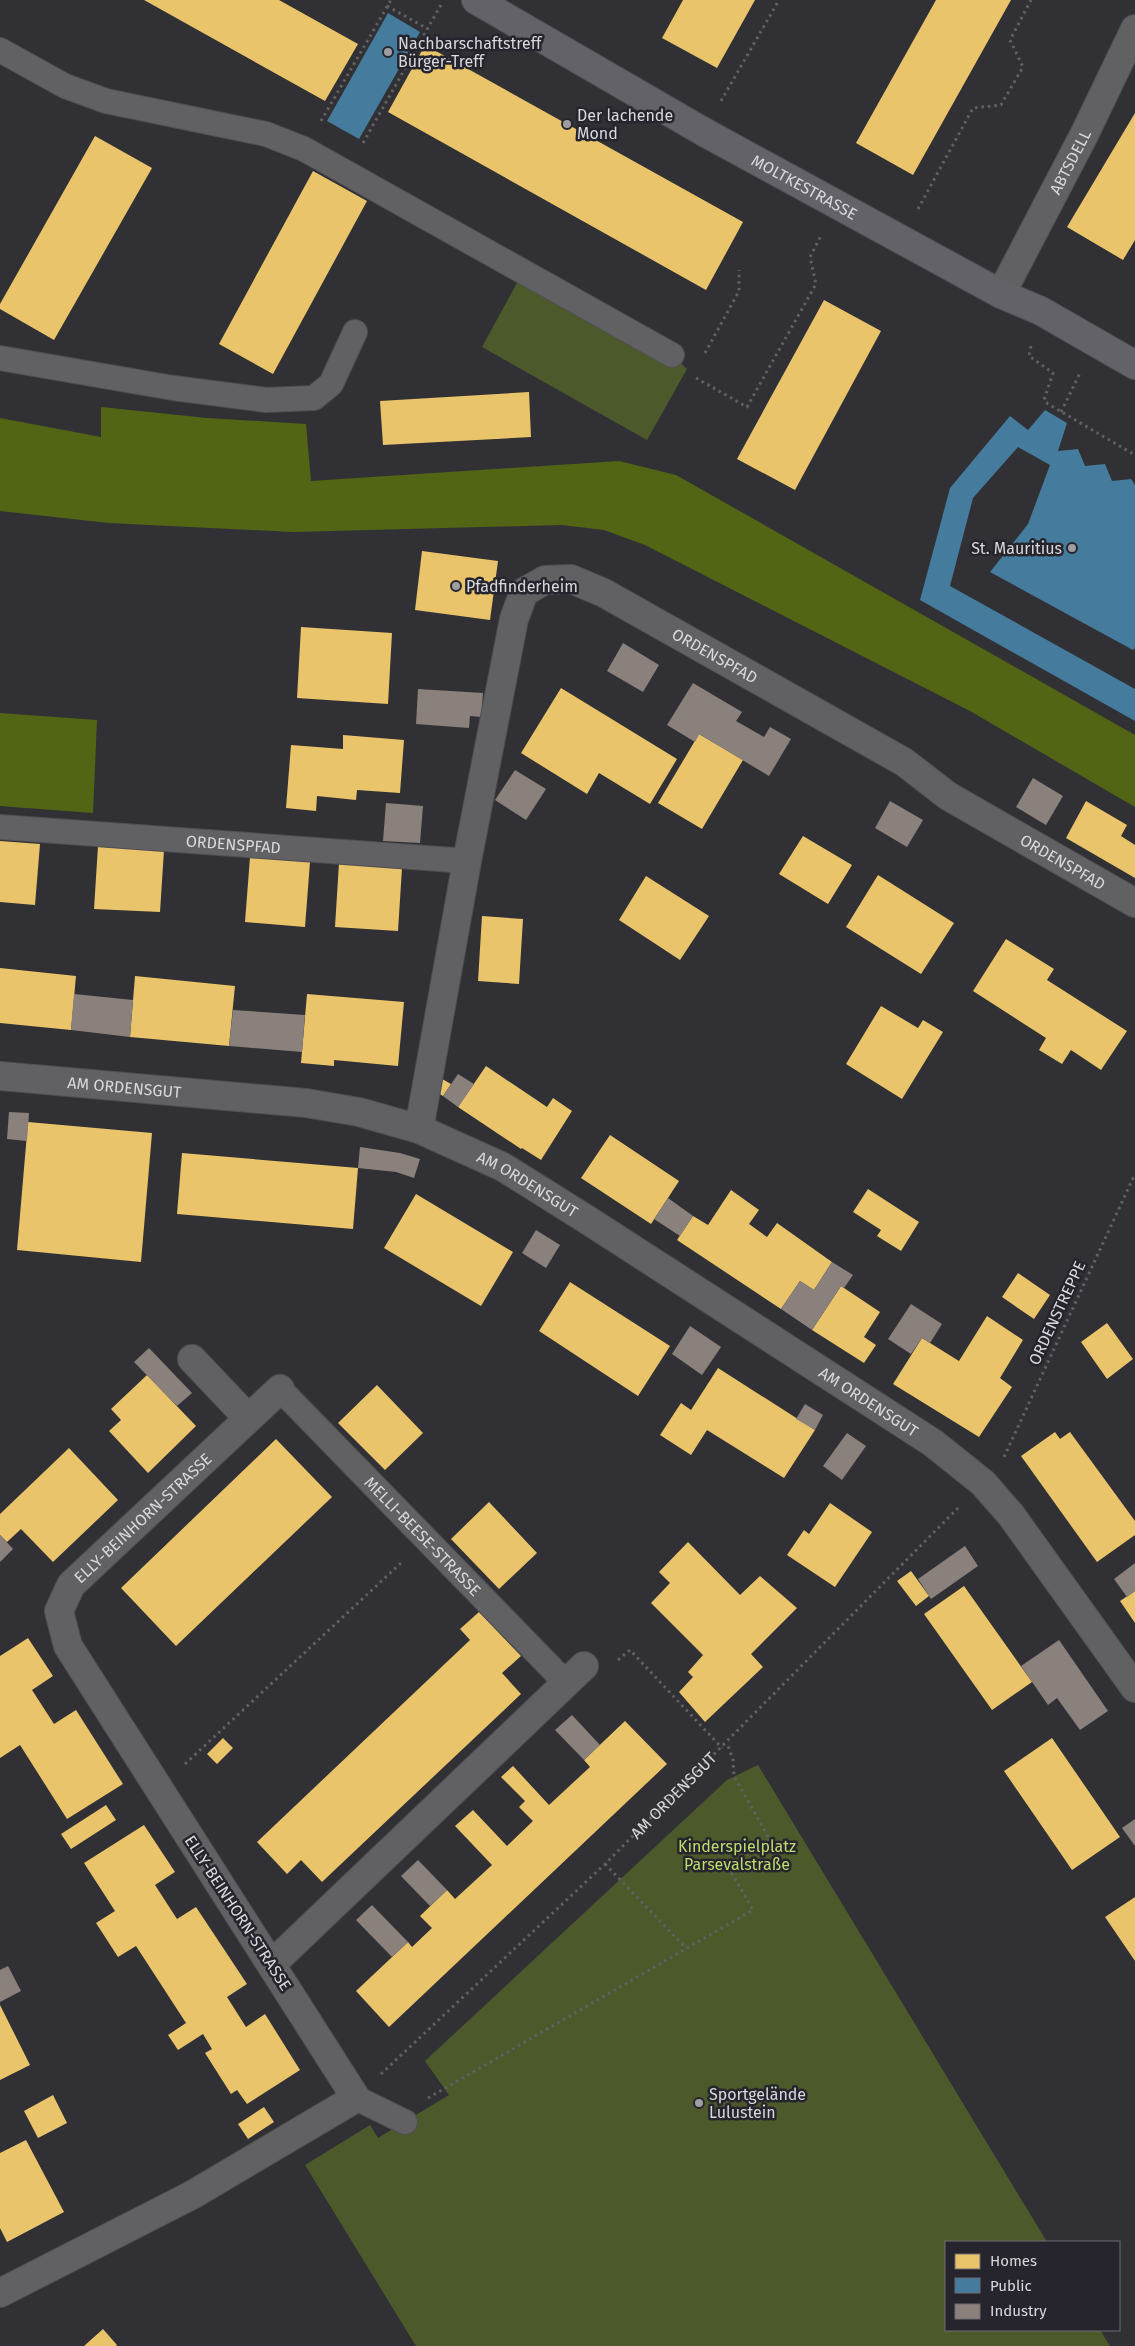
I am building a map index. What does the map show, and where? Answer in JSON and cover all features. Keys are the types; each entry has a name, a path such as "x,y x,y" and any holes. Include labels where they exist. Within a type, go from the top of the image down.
{"street":[{"name":"MOLTKESTRASSE","path":"476,0 704,132 1001,294 1041,311 1135,365"},
{"name":"ABTSDELL","path":"1001,294 1084,135 1135,29"},
{"name":"ORDENSPFAD","path":"419,1129 467,861 514,619 524,592 545,580 572,580 604,593 904,762 948,796 1135,904"},
{"name":"AM ORDENSGUT","path":"0,1076 306,1103 360,1112 419,1129 503,1167 933,1443 983,1483 1011,1515 1135,1688"},
{"path":"192,1358 248,1418"},
{"name":"ELLY-BEINHORN-STRASSE","path":"280,1389 71,1585 58,1611 68,1646 356,2098"},
{"path":"272,1964 575,1675"},
{"path":"0,2293 192,2195 356,2098"}],"lane":[{"path":"0,50 65,86 106,101 266,134 304,149 672,355"},
{"path":"0,358 173,388 266,400 314,398 331,384 355,332"},
{"name":"ORDENSPFAD","path":"0,828 467,861"},
{"name":"MELLI-BEESE-STRASSE","path":"280,1389 426,1540 575,1675"},
{"path":"356,2098 405,2122"}],"path":[{"path":"304,149 390,0"},
{"path":"346,173 443,0"},
{"path":"726,92 779,0"},
{"path":"921,203 973,108 1001,105 1023,67 1010,40 1032,0"},
{"path":"387,6 428,28"},
{"path":"672,355 692,376 747,407 816,284 810,257 822,234"},
{"path":"714,337 739,290 739,270"},
{"path":"1031,344 1029,356 1053,373 1044,400 1135,455"},
{"path":"1061,412 1080,373"},
{"name":"ORDENSTREPPE","path":"1002,1462 1135,1174"},
{"name":"AM ORDENSGUT","path":"356,2098 605,1864 983,1483"},
{"path":"159,1788 426,1540"},
{"path":"575,1675 603,1673 630,1650 722,1748"},
{"path":"419,2104 754,1910 727,1865 770,1840 734,1776 733,1760 727,1743"},
{"path":"605,1864 686,1948"}],"green space":[{"path":"523,272 672,355 687,369 647,440 482,347"},
{"path":"101,407 207,418 306,424 311,481 619,461 676,475 1135,735 1135,807 970,711 645,545 604,530 562,525 293,532 109,523 0,511 0,418 101,437"},
{"path":"0,713 97,720 93,813 0,806"},
{"name":"Sportgelände Lulustein","path":"758,1765 1046,2241 945,2241 945,2331 1101,2331 1110,2346 416,2346 305,2165 370,2125 378,2138 449,2095 425,2061 727,1780"}],"building: Homes":[{"path":"144,0 279,0 358,44 325,101"},
{"path":"683,0 755,0 717,68 662,38"},
{"path":"936,0 1011,0 913,175 856,143"},
{"path":"425,45 743,222 706,290 388,112"},
{"path":"1135,113 1135,240 1123,260 1067,227"},
{"path":"95,136 152,168 54,340 0,309 0,304"},
{"path":"313,171 367,201 273,374 219,344"},
{"path":"824,300 881,331 795,490 737,459"},
{"path":"529,392 531,437 383,445 380,401"},
{"name":"Pfadfinderheim","path":"422,551 498,561 490,620 415,610"},
{"path":"301,627 392,633 388,704 297,698"},
{"path":"561,688 677,759 650,804 599,773 587,794 521,753"},
{"path":"699,734 743,760 702,829 658,803"},
{"path":"343,735 404,740 400,793 357,790 356,800 317,796 316,811 286,808 291,745 343,749"},
{"path":"1086,801 1127,825 1121,836 1135,845 1135,878 1066,838"},
{"path":"803,836 852,865 828,904 779,874"},
{"path":"0,841 40,844 35,905 0,902"},
{"path":"98,846 164,850 160,912 94,909"},
{"path":"250,857 310,862 305,927 245,922"},
{"path":"339,863 402,868 398,931 335,927"},
{"path":"878,875 954,923 921,974 846,927"},
{"path":"646,876 709,916 680,960 619,920"},
{"path":"482,916 523,919 519,984 478,981"},
{"path":"1006,939 1054,969 1047,980 1127,1031 1101,1070 1071,1050 1062,1064 1039,1050 1046,1038 973,991"},
{"path":"0,968 76,976 71,1030 0,1023"},
{"path":"135,976 235,986 229,1046 130,1037"},
{"path":"307,994 404,1002 398,1066 334,1060 334,1066 301,1063"},
{"path":"881,1006 918,1028 923,1020 943,1032 902,1099 846,1064"},
{"path":"486,1066 547,1107 553,1098 572,1111 541,1160 458,1107"},
{"path":"437,1076 451,1084 443,1096 435,1091"},
{"path":"28,1122 152,1133 141,1262 17,1250"},
{"path":"610,1135 679,1181 651,1224 581,1178"},
{"path":"182,1153 358,1168 353,1229 177,1214"},
{"path":"868,1189 919,1222 901,1251 877,1236 881,1230 853,1212"},
{"path":"731,1190 759,1210 749,1224 767,1237 777,1223 832,1262 814,1290 800,1281 781,1309 677,1240 693,1216 708,1225"},
{"path":"416,1194 513,1252 481,1306 384,1248"},
{"path":"1018,1273 1050,1295 1034,1319 1002,1297"},
{"path":"570,1282 670,1346 638,1396 539,1331"},
{"path":"841,1286 880,1312 864,1337 876,1345 864,1363 812,1330"},
{"path":"987,1316 1023,1340 1000,1378 1012,1387 979,1437 893,1384 922,1338 959,1361"},
{"path":"1107,1323 1133,1359 1107,1379 1081,1342"},
{"path":"718,1368 815,1430 784,1478 707,1430 691,1455 660,1435 681,1403 691,1410"},
{"path":"147,1375 196,1426 148,1473 109,1431 121,1420 111,1409"},
{"path":"377,1385 423,1433 385,1470 338,1423"},
{"path":"1055,1432 1060,1439 1070,1432 1135,1521 1135,1535 1097,1562 1021,1456"},
{"path":"276,1439 332,1497 176,1646 121,1588"},
{"path":"69,1448 118,1500 53,1562 21,1529 7,1542 0,1535 0,1514"},
{"path":"489,1502 537,1553 499,1589 451,1539"},
{"path":"830,1503 872,1532 835,1587 787,1555 804,1530 809,1534"},
{"path":"688,1542 740,1595 760,1576 797,1608 751,1654 763,1667 705,1722 679,1692 693,1677 688,1672 703,1655 651,1603 670,1583 659,1572"},
{"path":"911,1571 929,1596 916,1606 897,1581"},
{"path":"964,1586 1032,1682 992,1710 924,1614"},
{"path":"1135,1591 1135,1623 1120,1601"},
{"path":"479,1612 521,1656 502,1673 521,1694 322,1882 301,1860 287,1874 257,1842 470,1640 460,1629"},
{"path":"28,1638 53,1676 32,1690 54,1724 76,1710 123,1784 67,1819 20,1745 0,1758 0,1656"},
{"path":"625,1721 667,1764 389,2027 356,1991 408,1942 412,1947 432,1928 420,1916 447,1890 455,1899 492,1865 455,1826 473,1810 507,1846 533,1821 519,1807 525,1801 501,1777 513,1766 549,1805 590,1767 584,1760"},
{"path":"223,1738 233,1748 217,1764 207,1754"},
{"path":"1052,1738 1120,1837 1072,1870 1004,1771"},
{"path":"106,1805 116,1820 71,1849 61,1834"},
{"path":"144,1825 175,1872 155,1885 177,1919 196,1907 247,1984 227,1997 246,2027 265,2014 300,2070 247,2104 237,2090 231,2094 205,2053 212,2049 203,2034 178,2050 168,2035 186,2023 136,1946 118,1957 96,1923 115,1911 84,1863"},
{"path":"1135,1897 1135,1961 1105,1917"},
{"path":"0,2005 30,2065 0,2080"},
{"path":"53,2095 67,2123 38,2138 24,2111"},
{"path":"264,2107 274,2122 248,2139 238,2124"},
{"path":"26,2140 64,2212 7,2242 0,2228 0,2153"},
{"path":"103,2329 116,2346 84,2346"}],"building: Public":[{"path":"388,13 420,32 359,139 327,121"},
{"name":"St. Mauritius","path":"1045,410 1067,423 1058,451 1078,449 1085,466 1105,464 1112,481 1131,479 1135,485 1135,648 1133,650 990,572 1028,524 1050,465 1018,447 973,498 950,586 1135,689 1135,721 920,600 950,488 1010,416 1028,430"}],"building: Industry":[{"path":"623,643 659,665 643,692 607,671"},
{"path":"693,683 742,712 736,721 764,737 770,727 791,739 769,776 699,734 695,742 667,725"},
{"path":"418,689 483,693 481,717 470,716 469,728 416,724"},
{"path":"515,770 546,789 526,820 495,800"},
{"path":"1033,778 1063,796 1046,825 1016,807"},
{"path":"890,801 923,820 907,847 875,828"},
{"path":"386,803 423,806 420,843 383,841"},
{"path":"74,994 133,1000 130,1037 71,1030"},
{"path":"233,1010 305,1015 302,1052 229,1046"},
{"path":"458,1074 474,1084 458,1107 443,1096"},
{"path":"9,1112 29,1113 27,1141 7,1139"},
{"path":"360,1147 400,1153 420,1159 414,1178 396,1172 358,1168"},
{"path":"668,1198 693,1216 680,1236 654,1219"},
{"path":"536,1230 560,1245 546,1268 522,1253"},
{"path":"832,1262 853,1275 844,1288 841,1286 812,1330 781,1309 800,1281 814,1290"},
{"path":"911,1304 942,1324 930,1343 922,1338 911,1354 888,1339"},
{"path":"690,1326 721,1347 702,1375 672,1354"},
{"path":"149,1348 192,1393 177,1406 134,1362"},
{"path":"805,1404 823,1415 815,1430 796,1419"},
{"path":"847,1433 866,1446 842,1480 823,1466"},
{"path":"0,1535 13,1549 0,1562"},
{"path":"965,1546 978,1566 931,1599 918,1579"},
{"path":"1135,1563 1135,1591 1127,1597 1114,1579"},
{"path":"1059,1640 1108,1711 1080,1730 1057,1698 1048,1705 1021,1666"},
{"path":"572,1715 600,1745 584,1760 555,1730"},
{"path":"1135,1819 1135,1846 1122,1828"},
{"path":"418,1860 447,1890 430,1906 401,1876"},
{"path":"372,1905 408,1942 392,1957 356,1920"},
{"path":"8,1966 21,1991 0,2002 0,1970"}],"place":[{"name":"Nachbarschaftstreff Bürger-Treff","path":"388,52"},
{"name":"Der lachende Mond","path":"567,124"},
{"name":"St. Mauritius","path":"1072,548"},
{"name":"Pfadfinderheim","path":"456,586"},
{"name":"Sportgelände Lulustein","path":"699,2103"}],"park label":[{"name":"Kinderspielplatz Parsevalstraße","path":"737,1855"}]}
